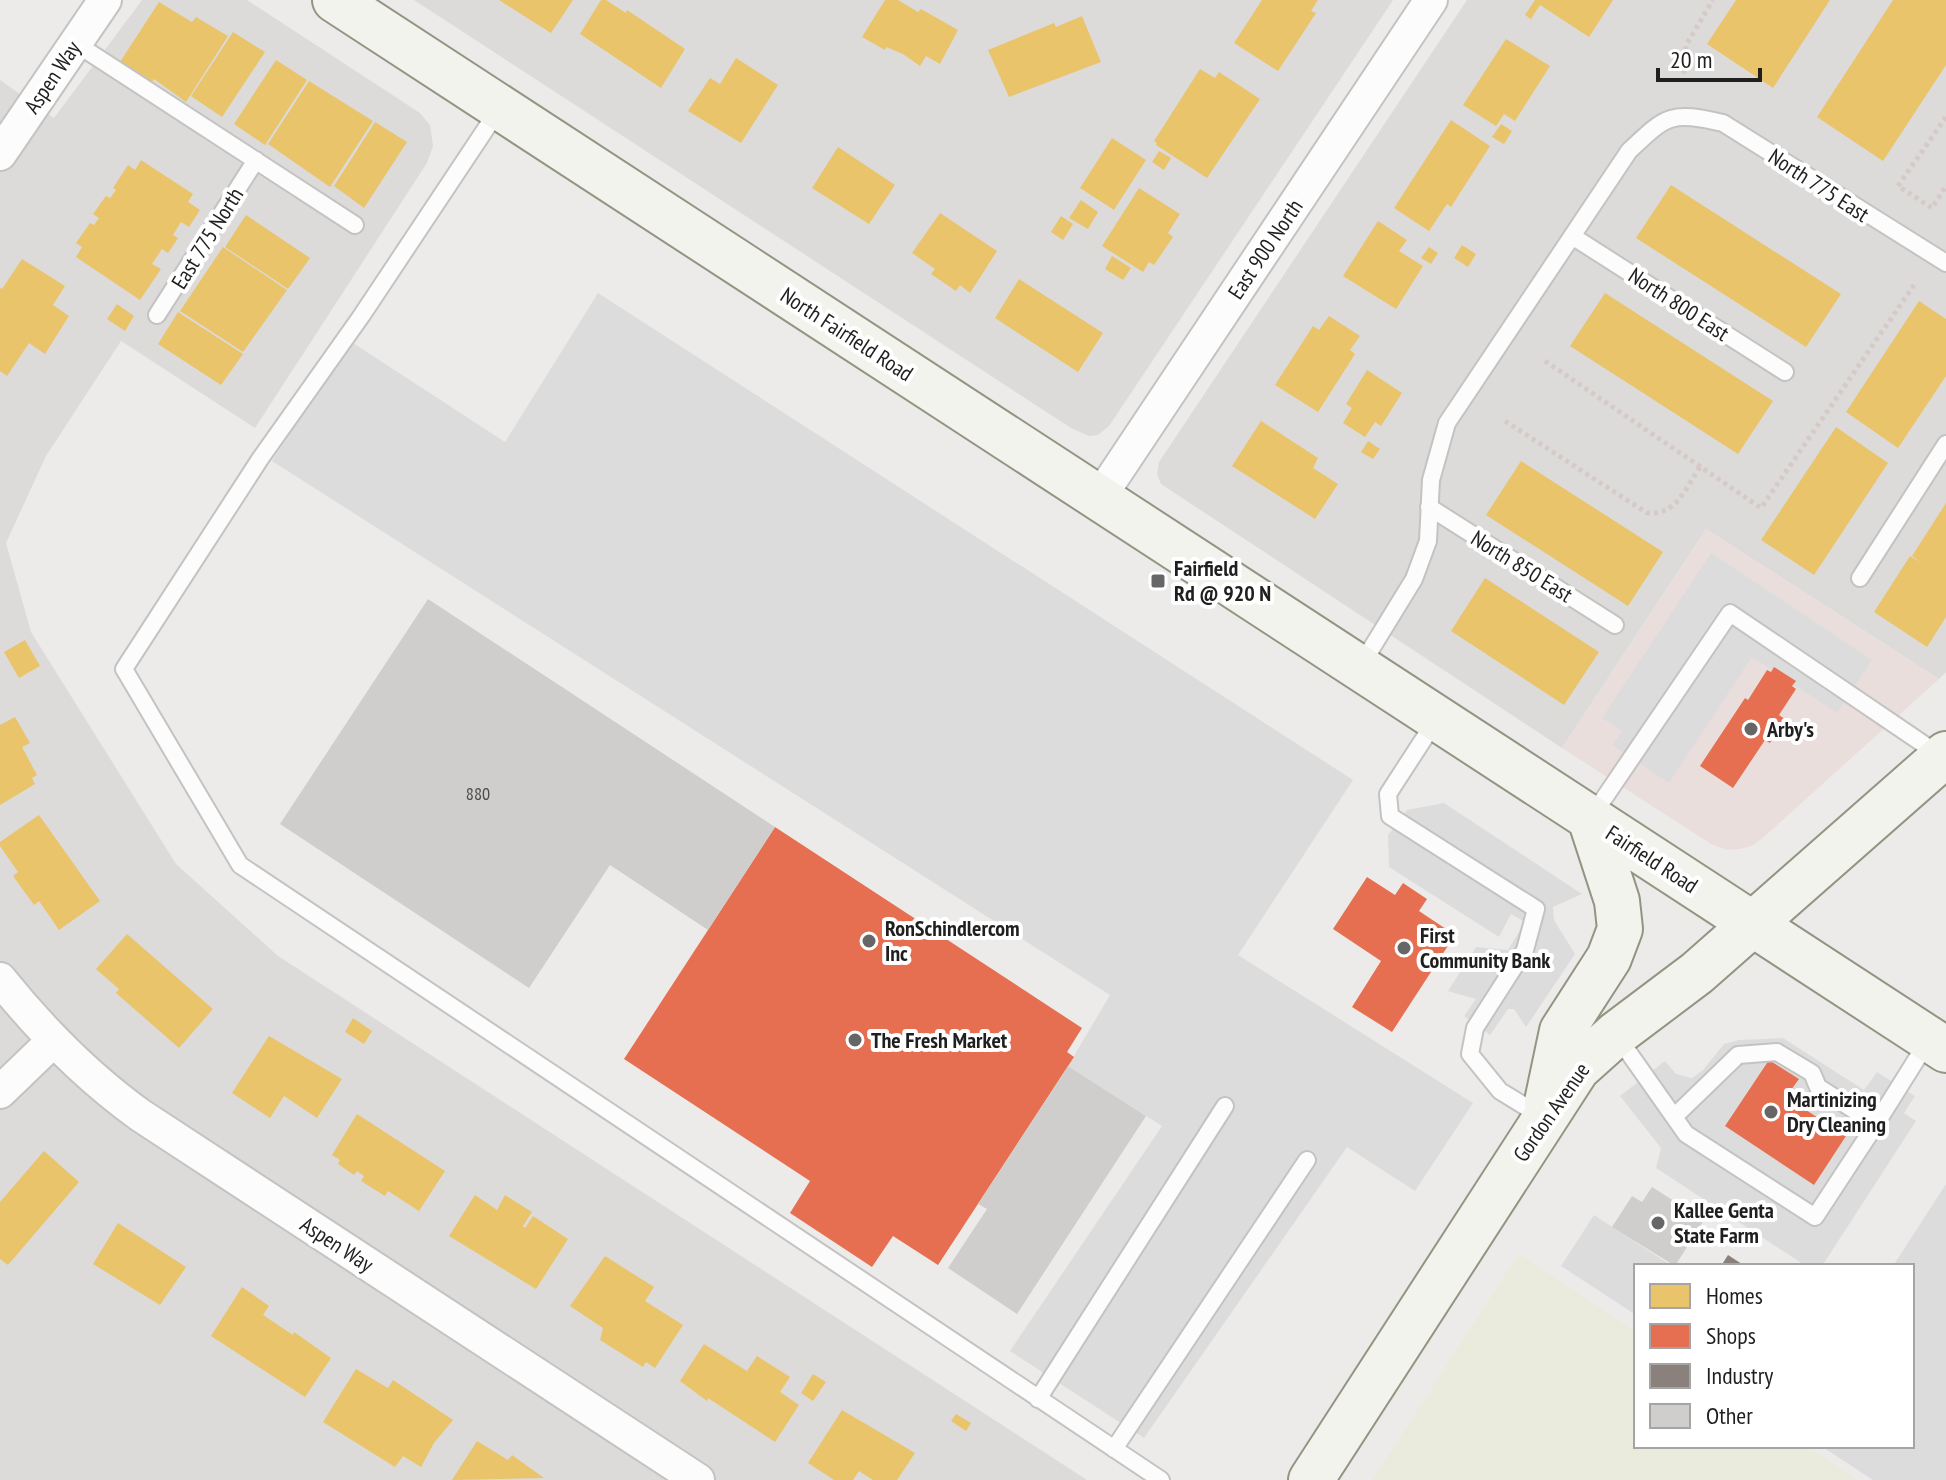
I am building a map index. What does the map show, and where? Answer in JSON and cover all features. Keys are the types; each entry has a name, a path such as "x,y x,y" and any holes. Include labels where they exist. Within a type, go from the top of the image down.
{"main road":[{"name":"North Fairfield Road","path":"335,0 1359,668"},
{"name":"Fairfield Road","path":"1359,668 1938,1045"},
{"name":"Gordon Avenue","path":"1311,1480 1577,1069 1616,1034 1689,979 1944,756"},
{"path":"1544,1118 1562,1031 1609,958 1620,929 1617,901 1590,818"}],"street":[{"name":"Aspen Way","path":"0,154 105,0"},
{"name":"East 900 North","path":"1099,498 1431,0"},
{"name":"Aspen Way","path":"0,979 54,1040 111,1094 140,1115 698,1480"},
{"path":"0,1092 54,1040"}],"lane":[{"path":"75,43 355,225"},
{"path":"500,107 362,315 260,459 124,669 240,865 1161,1480"},
{"name":"North 775 East","path":"1572,236 1629,151 1660,122 1689,115 1723,123 1946,263"},
{"name":"East 775 North","path":"157,315 256,160"},
{"path":"1359,668 1414,579 1428,541 1431,480 1447,423 1572,236"},
{"name":"North 800 East","path":"1572,236 1785,372"},
{"path":"1860,578 1946,444"},
{"name":"North 850 East","path":"1429,507 1615,625"},
{"path":"1590,818 1730,613 1944,756"},
{"path":"1437,719 1388,794 1390,816 1536,909 1525,950 1475,1028 1470,1054 1500,1091 1544,1118"},
{"path":"1616,1034 1686,1134 1815,1217 1876,1124 1938,1045"},
{"path":"1674,1117 1738,1055 1777,1052 1812,1073 1818,1087 1876,1124"},
{"path":"1038,1399 1225,1106"},
{"path":"1114,1449 1307,1160"}],"path":[{"path":"1683,82 1686,45 1713,0"},
{"path":"1946,117 1898,186 1932,208 1946,186"},
{"path":"1545,361 1761,508 1914,285"},
{"path":"1505,421 1647,513 1661,514 1672,508 1700,467"}],"shaded area":[{"path":"142,0 247,0 420,113 430,125 433,146 427,163 255,428 121,341 46,456 6,543 31,632 176,864 278,956 1087,1480 0,1480 0,80 54,118"},
{"path":"414,0 1393,0 1109,426 1098,435 1089,436 1071,428"},
{"path":"1467,0 1946,0 1946,672 1939,679 1706,529 1562,748 1161,484 1157,474 1159,462"},
{"path":"598,293 1353,780 1238,955 1473,1103 1415,1191 1347,1147 1144,1438 1010,1351 1162,1126 1068,1066 1110,995 272,461 350,341 505,442"},
{"path":"1706,529 1939,679 1765,836 1754,845 1740,849 1727,850 1711,844 1562,748"},
{"path":"1711,553 1872,660 1837,713 1752,657 1669,783 1612,745 1622,731 1602,718"},
{"path":"1444,803 1582,894 1553,907 1554,920 1575,954 1526,1027 1514,1009 1508,1009 1490,1035 1464,1016 1476,999 1448,991 1476,947 1508,950 1525,922 1511,914 1499,937 1389,867 1388,835 1407,810"},
{"path":"1783,1038 1864,1090 1877,1072 1915,1096 1904,1113 1916,1121 1823,1264 1803,1264 1656,1168 1661,1148 1620,1096 1665,1061 1676,1074 1692,1078 1703,1070 1724,1044 1739,1040"},
{"path":"1946,1184 1946,1480 1873,1480 1824,1448 1914,1448 1914,1264 1894,1264"},
{"path":"1594,1215 1669,1264 1634,1264 1634,1314 1561,1266"},
{"path":"1519,1253 1634,1331 1634,1448 1810,1448 1858,1480 1372,1480"}],"building: Homes":[{"path":"499,0 573,0 551,33"},
{"path":"601,0 626,13 627,10 685,49 661,88 580,34"},
{"path":"885,0 898,0 918,12 921,9 958,30 940,64 926,56 920,66 903,54 886,47 885,50 862,37"},
{"path":"1262,0 1318,0 1311,11 1316,13 1278,71 1234,43"},
{"path":"1535,0 1613,0 1589,37 1540,5 1531,19 1525,15"},
{"path":"1736,0 1830,0 1773,88 1707,44"},
{"path":"1893,0 1946,0 1946,65 1883,161 1817,117"},
{"path":"159,2 192,22 196,17 228,36 186,102 154,79 149,87 118,65"},
{"path":"1082,16 1101,62 1009,97 988,50 1054,23 1056,27"},
{"path":"233,32 265,52 222,117 191,96"},
{"path":"1506,39 1550,66 1515,121 1504,114 1496,126 1463,105"},
{"path":"736,58 778,85 741,143 688,111 710,78 720,84"},
{"path":"276,60 307,80 265,145 234,124"},
{"path":"1200,69 1215,78 1219,72 1260,99 1207,178 1154,141"},
{"path":"309,81 373,121 330,187 268,144"},
{"path":"1451,120 1490,146 1451,207 1447,204 1429,231 1394,208"},
{"path":"375,122 407,142 364,208 334,186"},
{"path":"1501,124 1512,131 1504,144 1492,137"},
{"path":"1112,138 1146,160 1114,210 1080,188"},
{"path":"838,147 895,185 869,224 812,188"},
{"path":"1159,151 1171,158 1164,170 1152,162"},
{"path":"141,160 193,194 188,202 200,210 189,227 181,222 173,235 178,238 168,253 162,249 152,264 161,269 140,300 76,257 82,247 76,243 90,223 94,225 99,218 93,214 106,196 110,198 116,190 113,188 128,165 135,170"},
{"path":"1671,185 1841,294 1806,347 1636,238"},
{"path":"1139,188 1180,214 1168,233 1173,237 1154,265 1149,262 1143,272 1102,246"},
{"path":"1081,200 1098,212 1088,229 1069,218"},
{"path":"940,213 997,251 970,293 960,285 956,291 931,274 935,269 912,253"},
{"path":"246,215 310,258 288,289 225,247"},
{"path":"1061,216 1073,224 1063,240 1051,232"},
{"path":"1378,221 1407,240 1399,251 1423,266 1396,309 1343,276"},
{"path":"1462,245 1476,254 1468,267 1454,258"},
{"path":"223,247 287,290 243,352 180,311"},
{"path":"1429,247 1438,253 1431,264 1421,258"},
{"path":"1112,256 1131,268 1123,280 1105,269"},
{"path":"22,259 65,286 53,305 69,316 45,354 29,343 7,376 0,371 0,288"},
{"path":"1019,279 1103,333 1078,372 995,318"},
{"path":"1605,293 1773,401 1738,454 1570,346"},
{"path":"1919,301 1946,319 1946,376 1898,448 1846,412"},
{"path":"117,304 134,316 125,331 107,319"},
{"path":"178,312 243,354 221,385 158,344"},
{"path":"1329,316 1360,336 1350,350 1355,354 1318,412 1275,385 1313,326 1319,330"},
{"path":"1367,370 1402,393 1381,426 1375,422 1365,437 1343,423 1352,408 1346,404"},
{"path":"1261,421 1318,458 1313,468 1338,484 1315,519 1232,466"},
{"path":"1836,427 1888,463 1814,575 1761,540"},
{"path":"1368,441 1380,449 1373,459 1361,452"},
{"path":"1521,461 1663,552 1628,606 1486,515"},
{"path":"1946,503 1946,617 1927,647 1874,612 1910,556 1921,563 1912,556"},
{"path":"1485,578 1599,652 1564,705 1451,631"},
{"path":"25,640 40,666 19,678 4,652"},
{"path":"15,717 30,743 22,747 37,775 32,778 35,784 0,805 0,725"},
{"path":"39,815 100,901 59,930 39,901 34,905 13,876 18,872 0,846 0,842"},
{"path":"127,934 213,1009 179,1048 116,993 119,989 96,969"},
{"path":"353,1018 372,1031 364,1044 345,1032"},
{"path":"269,1036 342,1079 317,1118 284,1096 270,1118 232,1093"},
{"path":"357,1114 445,1171 419,1211 388,1191 385,1196 361,1181 364,1176 357,1171 354,1175 338,1164 340,1160 332,1155"},
{"path":"44,1151 79,1182 8,1265 0,1259 0,1202"},
{"path":"475,1195 497,1210 505,1195 532,1212 523,1226 525,1228 533,1216 568,1239 536,1289 449,1236"},
{"path":"118,1223 186,1267 160,1305 93,1264"},
{"path":"605,1256 654,1287 645,1301 683,1325 655,1368 646,1362 643,1367 600,1340 603,1328 570,1306"},
{"path":"242,1287 269,1306 263,1315 331,1358 305,1397 211,1336"},
{"path":"704,1344 747,1371 757,1356 790,1377 780,1392 799,1405 775,1442 680,1381"},
{"path":"356,1369 388,1388 393,1380 453,1420 434,1443 421,1467 403,1456 395,1467 323,1422"},
{"path":"813,1374 826,1382 813,1401 801,1393"},
{"path":"842,1410 915,1453 897,1480 873,1480 859,1471 853,1480 834,1480 808,1463"},
{"path":"956,1414 971,1423 966,1431 951,1421"},
{"path":"477,1441 508,1460 512,1455 544,1478 452,1480"}],"building: Shops":[{"name":"Arby's","path":"1774,667 1796,681 1792,686 1796,689 1779,715 1785,719 1770,743 1765,740 1733,788 1700,766 1745,698 1748,700 1767,670 1771,672"},
{"name":"The Fresh Market","path":"775,827 1082,1028 1067,1052 1074,1057 938,1265 893,1236 872,1267 790,1213 810,1181 624,1059"},
{"name":"First Community Bank","path":"1367,877 1395,895 1403,883 1427,899 1419,911 1455,935 1392,1032 1352,1007 1381,961 1333,929"},
{"name":"Martinizing Dry Cleaning","path":"1769,1060 1799,1079 1786,1097 1846,1136 1814,1185 1725,1126"}],"building: Industry":[{"path":"1728,1255 1742,1264 1722,1264"}],"building: Other":[{"path":"428,599 775,827 708,930 610,865 529,988 280,824"},
{"path":"1068,1066 1146,1116 1017,1314 948,1268 987,1209 978,1204"},
{"name":"Kallee Genta State Farm","path":"1652,1187 1704,1220 1676,1264 1612,1227 1632,1196 1642,1202"}],"place":[{"name":"Fairfield Rd @ 920 N","path":"1158,581"},
{"name":"Arby's","path":"1751,729"},
{"name":"RonSchindlercom Inc","path":"869,941"},
{"name":"First Community Bank","path":"1404,948"},
{"name":"The Fresh Market","path":"855,1040"},
{"name":"Martinizing Dry Cleaning","path":"1771,1112"},
{"name":"Kallee Genta State Farm","path":"1658,1223"}]}
